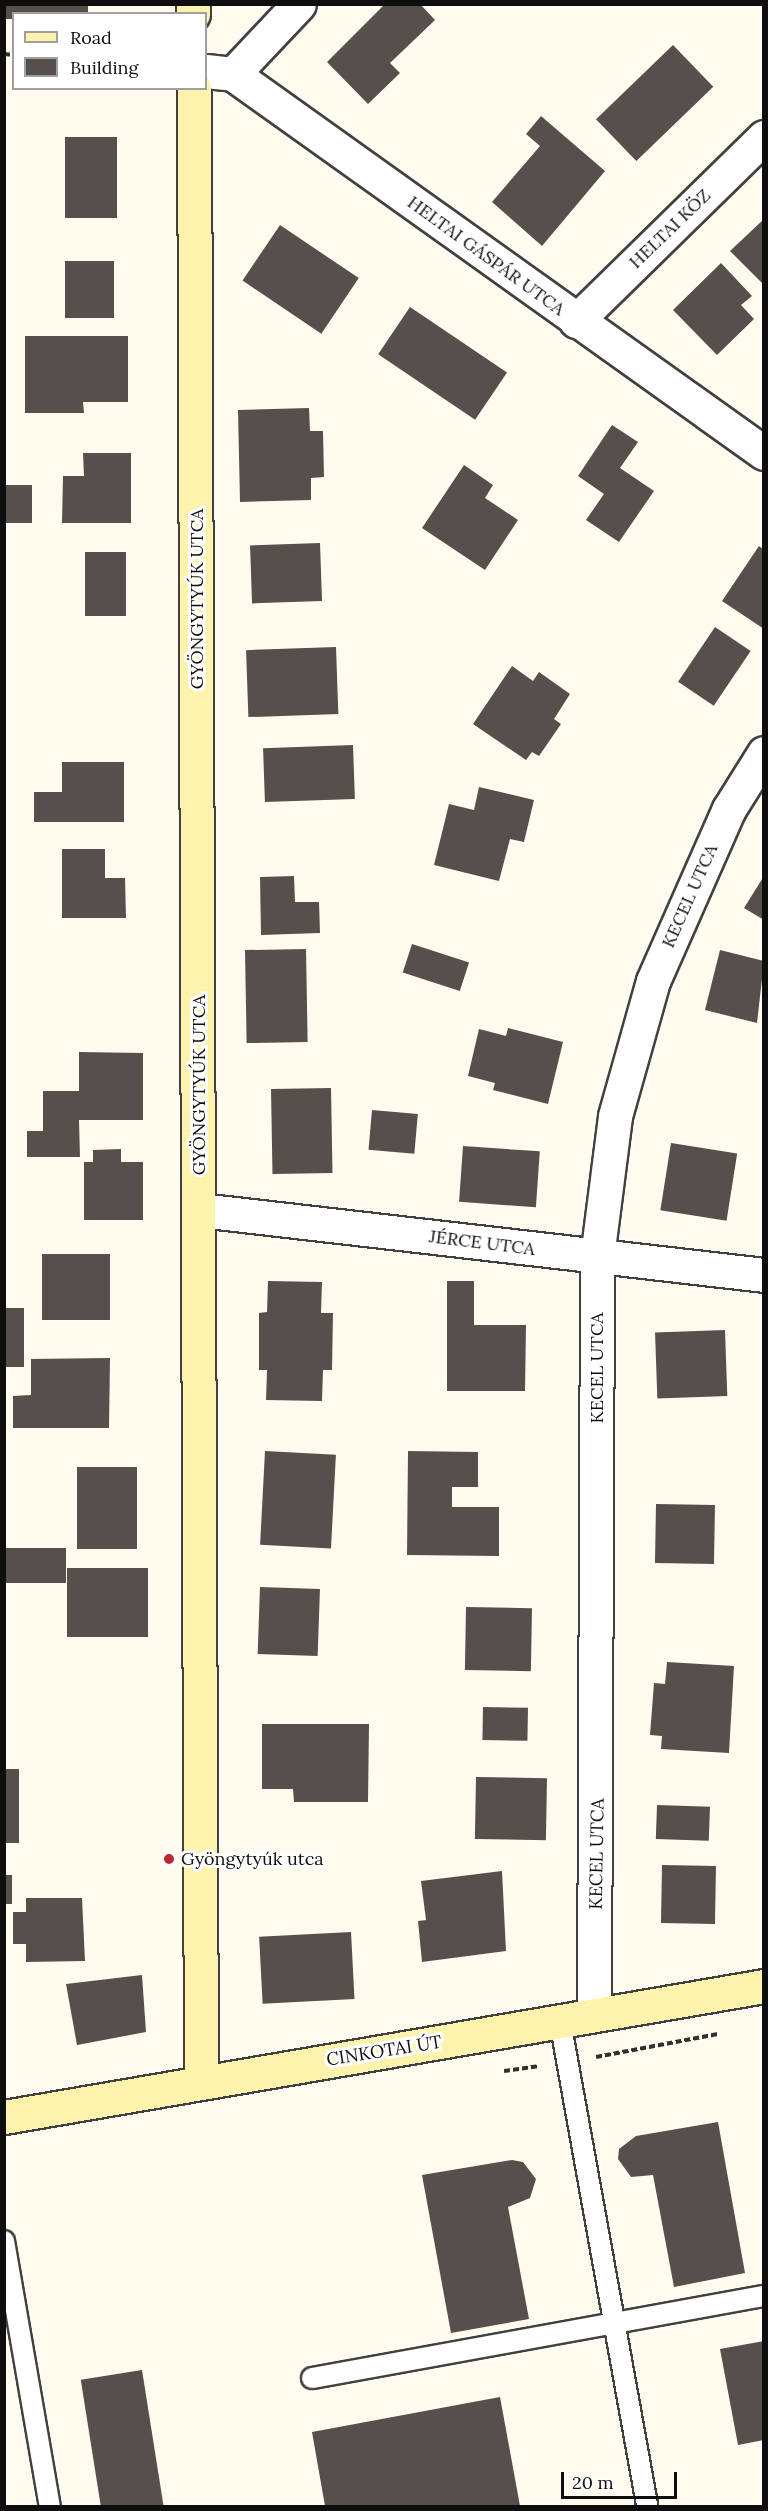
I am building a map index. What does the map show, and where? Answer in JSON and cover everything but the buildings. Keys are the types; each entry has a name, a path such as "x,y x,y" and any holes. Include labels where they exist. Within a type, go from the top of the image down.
{"street":[{"path":"219,72 300,4"},
{"name":"HELTAI GÁSPÁR UTCA","path":"219,72 764,453"},
{"name":"GYÖNGYTYÚK UTCA","path":"194,90 200,1210 201,2081"},
{"name":"HELTAI KÖZ","path":"576,321 764,136"},
{"name":"KECEL UTCA","path":"594,2014 597,1257 615,1116 653,981 729,809 764,753"},
{"name":"JÉRCE UTCA","path":"200,1210 764,1275"},
{"name":"CINKOTAI ÚT","path":"4,2117 201,2081 764,1986"}],"lane":[{"path":"560,2021 647,2506"},
{"path":"4,2241 50,2506"},
{"path":"312,2378 764,2296"}],"place":[{"name":"Gyöngytyúk utca","path":"169,1859"}]}
